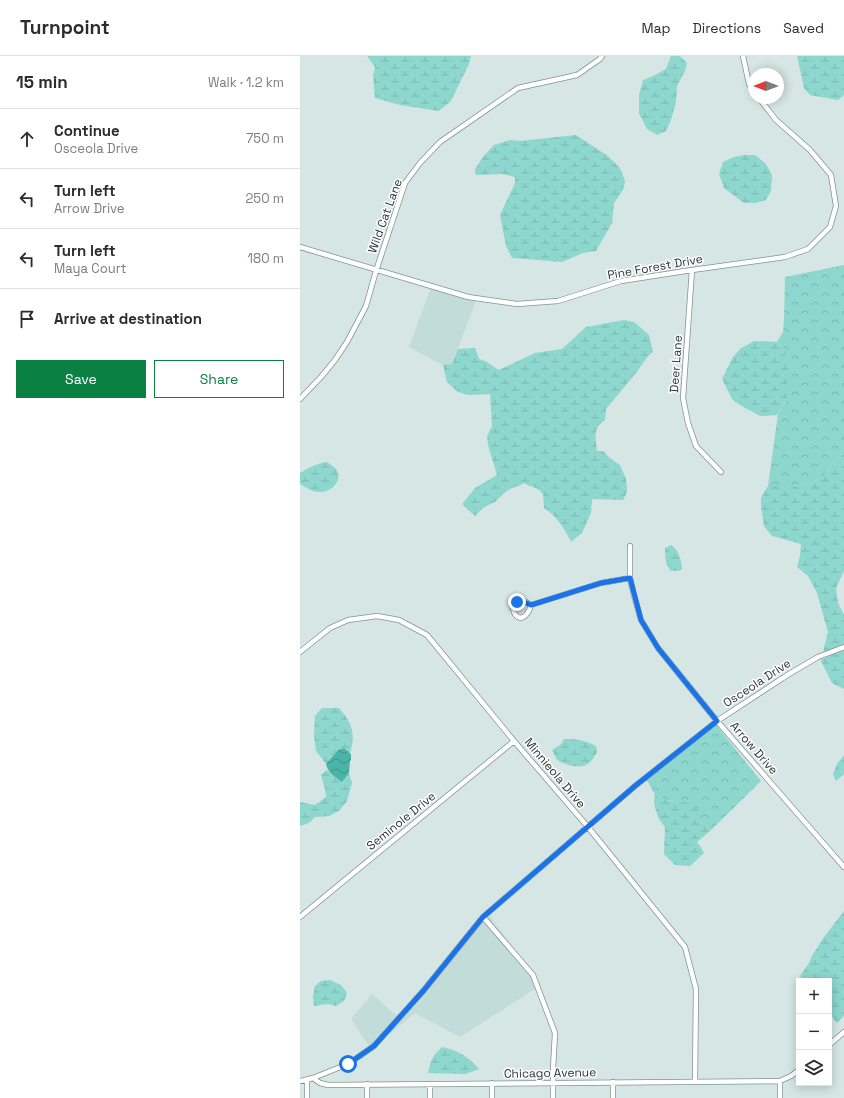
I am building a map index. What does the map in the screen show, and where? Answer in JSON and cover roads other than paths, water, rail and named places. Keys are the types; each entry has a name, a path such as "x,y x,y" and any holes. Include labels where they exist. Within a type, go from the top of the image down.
{"street":[{"name":"Wild Cat Lane","path":"300,399 335,360 347,342 366,306 405,183 420,164 440,142 518,88 578,75 602,56"},
{"path":"743,56 748,79"},
{"name":"Pine Forest Drive","path":"300,247 376,271 468,297 517,304 558,301 621,281 785,257 808,249 830,227 836,206 831,174 810,150 776,120 764,104"},
{"name":"Deer Lane","path":"692,270 683,398 688,423 696,446 721,472"},
{"name":"Arrow Drive","path":"630,546 630,578 641,620 658,648 717,721 844,868"},
{"path":"531,605 601,583 630,578"},
{"name":"Minnieola Drive","path":"300,652 330,628 348,620 377,616 399,620 427,635 514,741 588,827 685,947 696,989 695,1081"},
{"name":"Osceola Drive","path":"313,1078 348,1064 374,1046 426,987 483,917 635,786 717,721 789,674 818,658 844,647"},
{"name":"Seminole Drive","path":"300,917 514,741"},
{"path":"483,917 533,975 555,1033 553,1098"},
{"path":"832,1042 844,1032"},
{"name":"Chicago Avenue","path":"313,1078 320,1083 328,1085 780,1081 796,1072"},
{"path":"300,1081 313,1078"},
{"path":"307,1080 307,1098"},
{"path":"780,1081 780,1098"},
{"path":"613,1082 613,1098"},
{"path":"492,1083 492,1098"},
{"path":"367,1084 367,1098"},
{"path":"430,1084 430,1098"}],"water":[{"path":"344,748 351,754 351,760 349,773 342,782 330,772 326,764 338,750"}]}
